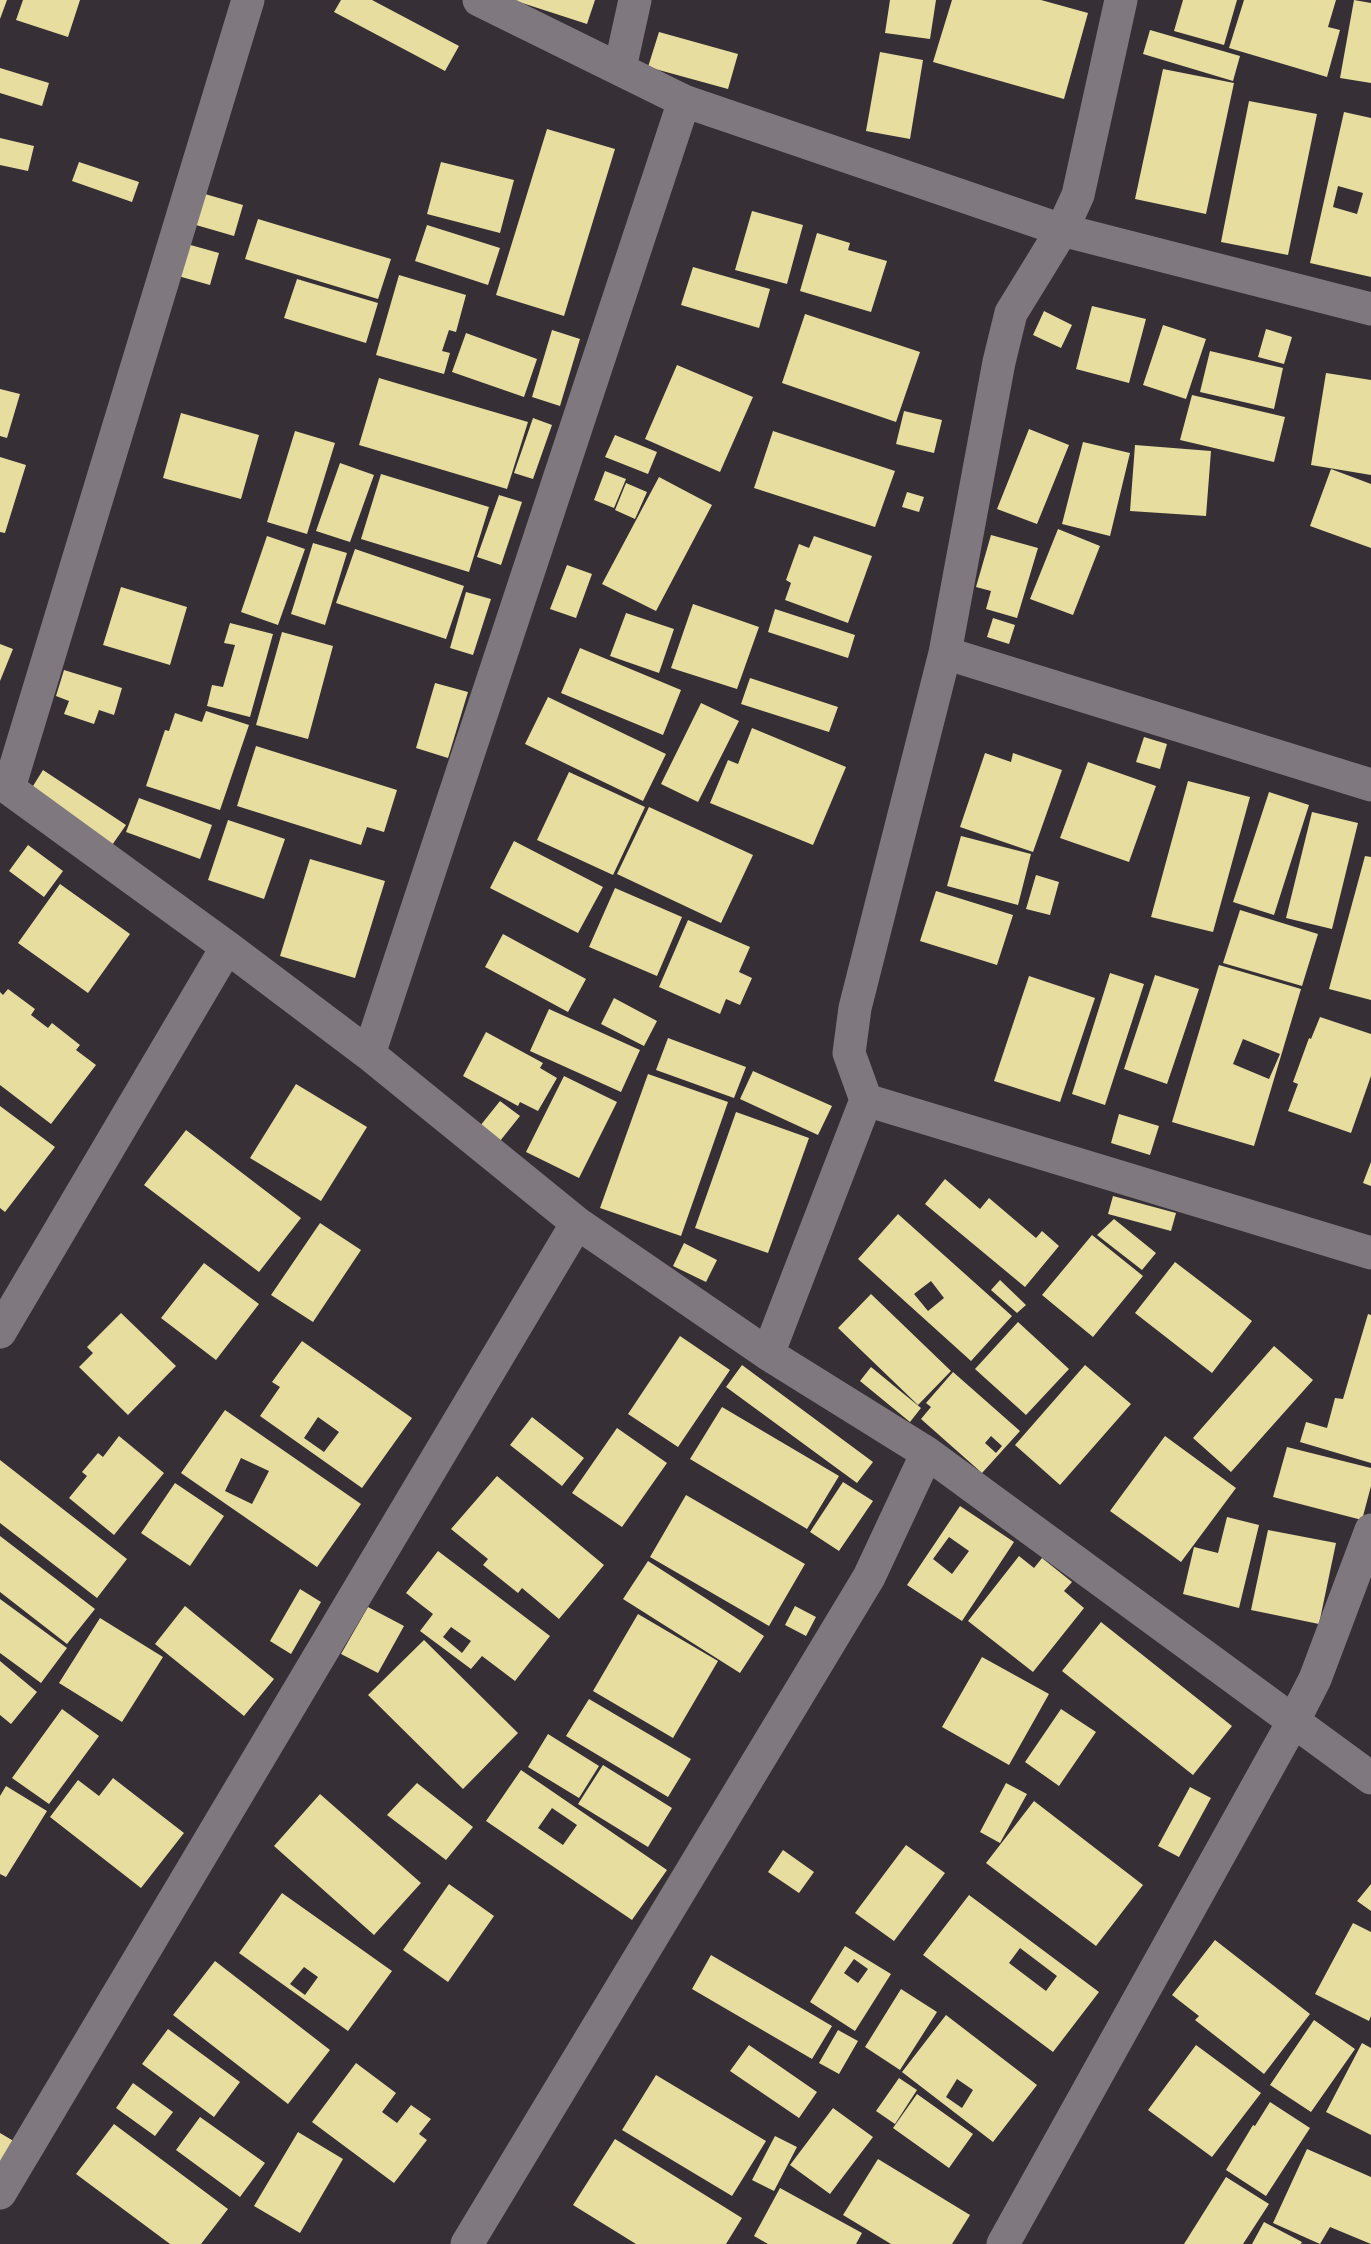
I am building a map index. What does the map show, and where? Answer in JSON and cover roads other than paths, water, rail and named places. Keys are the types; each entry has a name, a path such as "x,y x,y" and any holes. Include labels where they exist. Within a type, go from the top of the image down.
{"street":[{"path":"248,0 4,785 227,946 369,1054 577,1223 768,1354 927,1453 1371,1778"},
{"path":"479,0 684,101 1062,230 1371,309"},
{"path":"620,68 635,0"},
{"path":"768,1354 866,1100 849,1053 855,1008 945,653 999,362 1011,313 1062,230 1085,175 1121,0"},
{"path":"369,1054 684,101"},
{"path":"945,653 1371,785"},
{"path":"0,1332 227,946"},
{"path":"866,1100 1371,1253"},
{"path":"0,2193 577,1223"},
{"path":"467,2244 869,1577 927,1453"},
{"path":"1003,2244 1316,1679 1371,1530"}]}
